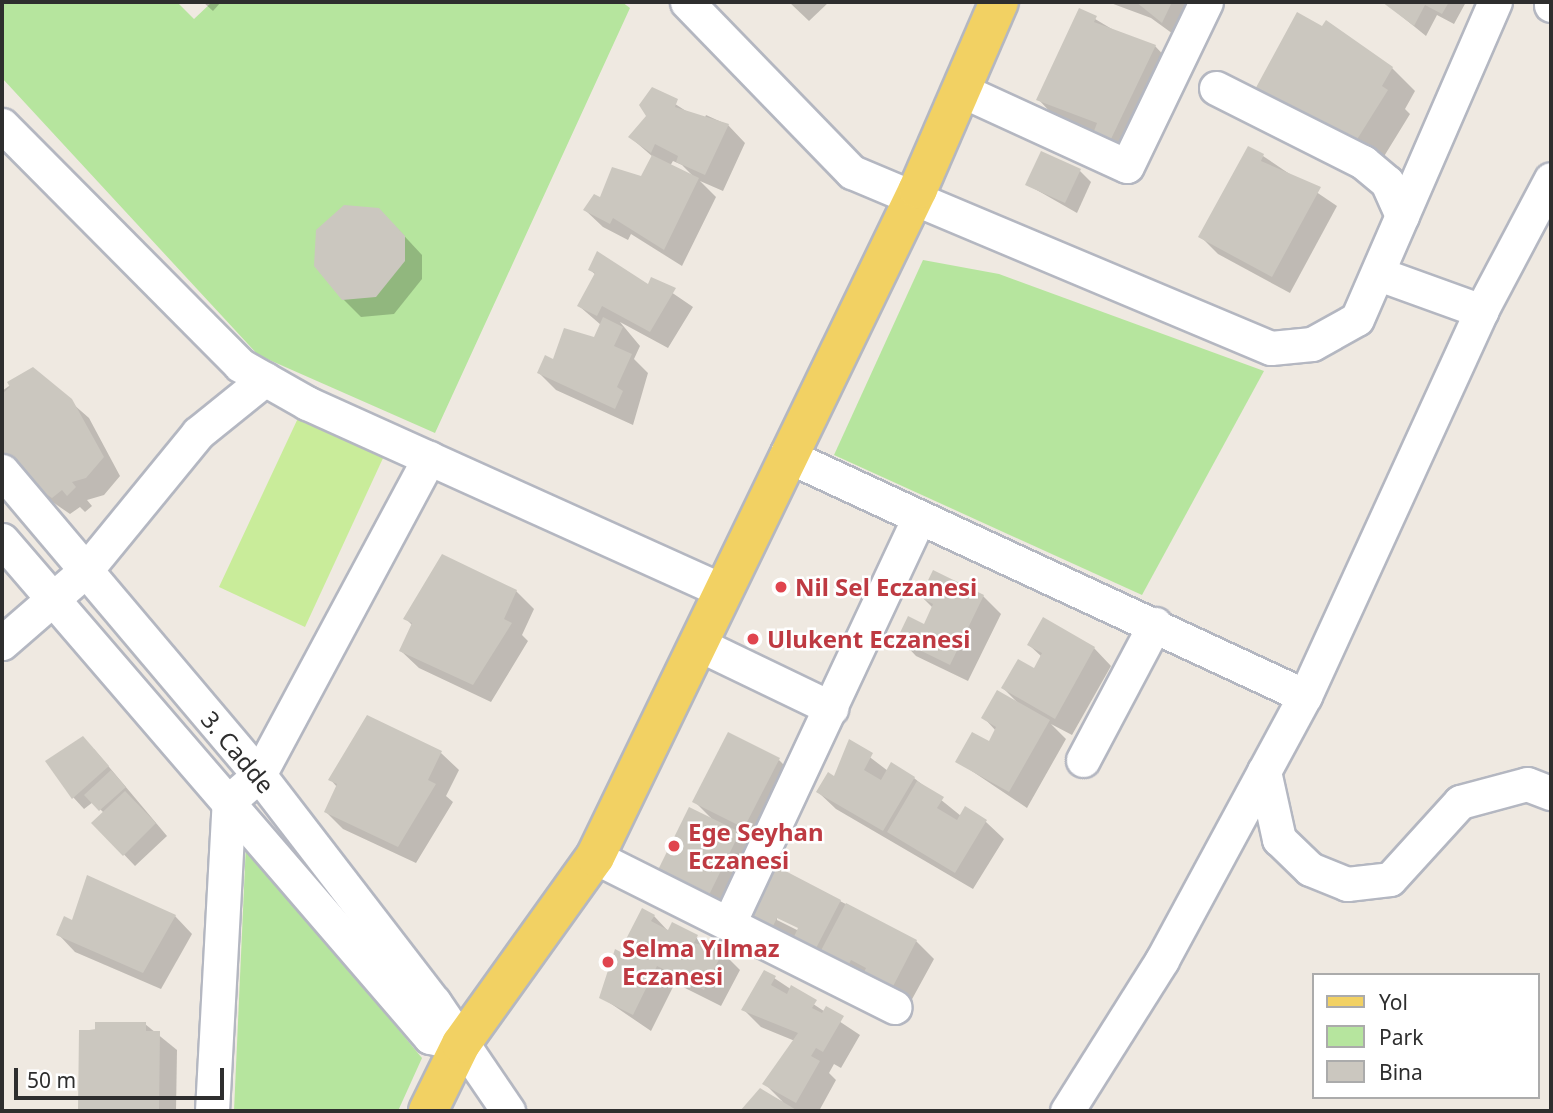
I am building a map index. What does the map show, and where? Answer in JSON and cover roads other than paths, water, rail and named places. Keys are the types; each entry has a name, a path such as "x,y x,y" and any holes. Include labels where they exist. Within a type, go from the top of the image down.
{"main road":[{"path":"428,1111 461,1044 596,857 786,455 911,202 963,91 999,2"}],"street":[{"path":"687,2 852,172 911,202 1272,348 1312,344 1357,319 1379,274 1495,2"},
{"path":"963,91 1127,166 1206,2"},
{"path":"1216,88 1363,162 1387,182 1402,216"},
{"path":"2,125 240,365 429,458 724,591"},
{"path":"1067,1111 1162,960 1305,696 1481,312 1551,179"},
{"path":"1379,274 1481,312"},
{"path":"2,643 86,570 198,433 264,379"},
{"path":"786,455 1155,624 1305,696"},
{"path":"212,1111 229,801 259,775 429,458"},
{"name":"3. Cadde","path":"2,471 259,775 461,1044 508,1111"},
{"path":"729,923 919,517"},
{"name":"3. Cadde","path":"2,540 430,1037 461,1044"},
{"path":"1083,760 1155,624"},
{"path":"698,644 831,708"},
{"path":"1264,771 1279,839 1310,869 1347,884 1390,879 1460,802 1527,784 1551,793"},
{"path":"596,857 894,1007"}],"place":[{"name":"Nil Sel Eczanesi","path":"781,587"},
{"name":"Ulukent Eczanesi","path":"753,639"},
{"name":"Ege Seyhan Eczanesi","path":"674,846"},
{"name":"Selma Yılmaz Eczanesi","path":"608,962"}]}
